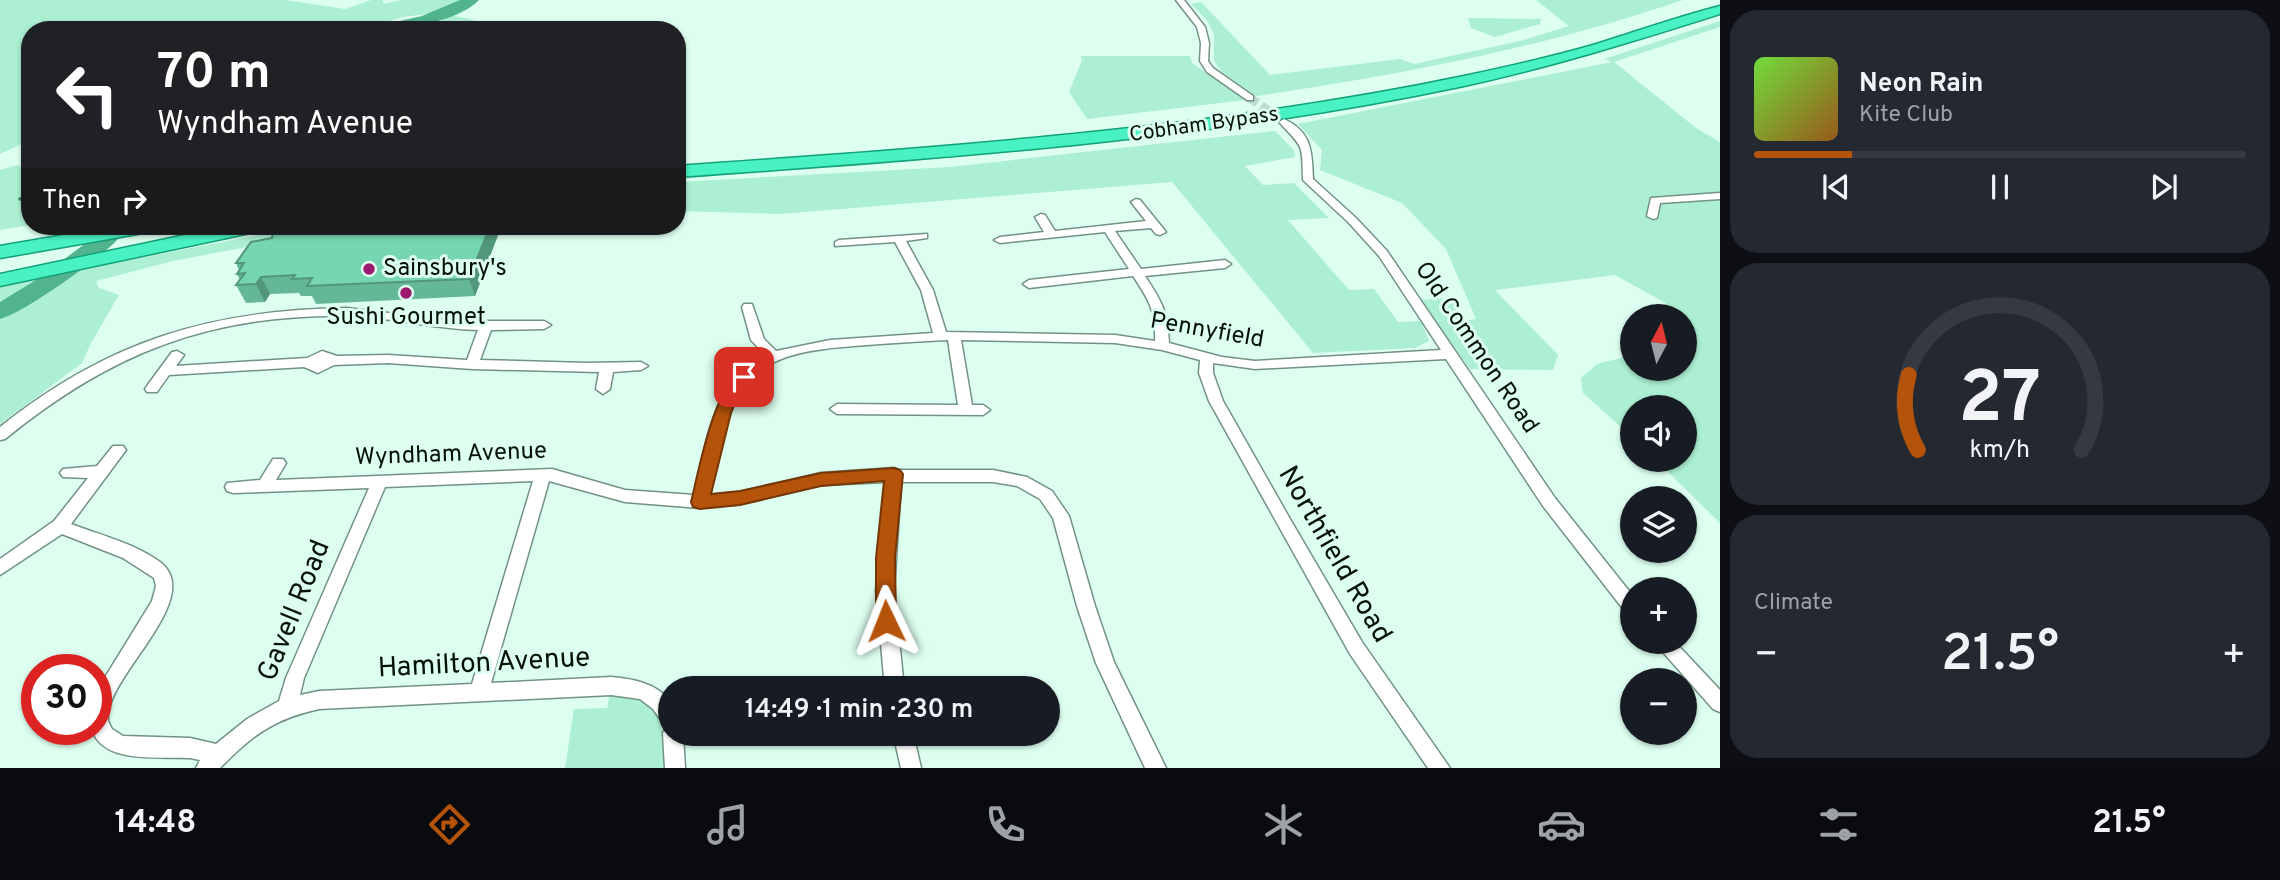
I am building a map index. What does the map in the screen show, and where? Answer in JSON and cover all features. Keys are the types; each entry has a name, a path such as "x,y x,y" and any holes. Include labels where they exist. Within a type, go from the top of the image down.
{"highway":[{"name":"Cobham Bypass","path":"686,158 1026,133 1162,119 1314,97 1448,74 1561,46 1703,0"},
{"name":"Cobham Bypass","path":"686,171 1112,138 1248,119 1490,77 1653,33 1720,10"},
{"path":"0,237 21,234"},
{"path":"0,251 39,244 159,236"},
{"path":"0,267 159,236"},
{"path":"0,280 159,236"}],"street":[{"path":"1180,0 1203,27 1206,43 1204,61 1210,70 1250,98"},
{"name":"Old Common Road","path":"1284,122 1303,139 1308,148 1308,180 1352,220 1383,254 1549,502 1620,592"},
{"path":"1653,216 1655,200 1720,196"},
{"path":"1000,240 1108,229 1157,228 1136,202"},
{"path":"1041,217 1052,235"},
{"path":"1108,229 1160,311 1162,346"},
{"path":"839,244 923,236"},
{"path":"899,238 948,336 966,410"},
{"path":"1029,284 1138,273 1185,263 1225,264"},
{"path":"748,307 758,340 774,357"},
{"path":"0,435 64,386 117,357 163,338 218,322 262,315 331,312 363,313 444,324 544,325"},
{"path":"472,365 486,326"},
{"name":"Pennyfield","path":"700,502 723,413 731,394 752,370 774,357 810,346 948,336 1091,337 1162,346 1207,358 1271,365 1451,354"},
{"path":"152,390 177,355"},
{"path":"165,371 310,362 326,355 330,356 331,361 377,358 472,365 607,368 641,366"},
{"name":"Northfield Road","path":"1207,358 1206,373 1216,401 1277,511 1356,648 1440,768"},
{"path":"603,389 607,368"},
{"path":"837,409 983,411"},
{"path":"0,568 60,526 118,450"},
{"path":"265,485 278,463"},
{"path":"68,473 102,472"},
{"path":"894,474 885,590 894,676"},
{"name":"Wyndham Avenue","path":"233,487 543,475 571,478 634,497 700,502 740,498 821,479 894,474 1013,478 1039,490 1052,501 1061,516 1089,618 1105,663 1156,768"},
{"path":"479,692 543,475"},
{"name":"Gavell Road","path":"206,768 252,726 287,707 295,678 380,481"},
{"path":"60,526 145,562 162,574 164,582 162,600 103,698 98,718 104,734 121,745 190,748 220,754"},
{"path":"1674,654 1720,703"},
{"name":"Hamilton Avenue","path":"287,707 319,700 626,686 649,693 658,699"},
{"path":"674,746 675,768"},
{"path":"906,746 911,768"}],"green space":[{"path":"0,0 285,0 345,9 371,0 382,0 384,4 400,0 462,0 437,13 389,21 21,21 21,144 0,154"},
{"path":"1536,0 1683,0 1578,32 1472,58 1256,96 1222,72 1214,61 1214,34 1206,19 1191,4 1201,2 1270,75 1400,59 1414,64 1520,41 1569,26"},
{"path":"450,15 478,21 440,21"},
{"path":"1468,18 1541,19 1540,24 1495,37 1471,28"},
{"path":"1720,21 1720,27 1614,62 1696,128 1720,142 1720,523 1697,500 1697,486 1682,486 1668,472 1697,472 1697,395 1620,395 1620,426 1583,393 1581,378 1597,364 1620,358 1620,382 1698,382 1698,304 1667,304 1615,275 1495,290 1558,355 1553,370 1470,369 1420,300 1450,298 1463,321 1476,319 1446,249 1402,203 1320,170 1322,150 1298,124 1612,62 1604,59"},
{"path":"1081,56 1190,56 1192,63 1245,100 1087,119 1069,92 1082,60"},
{"path":"1275,131 1294,150 1295,157 1245,166 1263,185 1294,183 1329,218 1288,220 1349,290 1374,289 1398,322 1421,321 1429,341 1415,348 1313,353 1172,182 780,214 686,211 686,182 949,167"},
{"path":"21,166 21,226 0,230 0,170"},
{"path":"259,235 309,235 173,261 96,281 99,288 119,295 82,363 0,424 0,318 72,271"},
{"path":"48,276 0,307 0,287"},
{"path":"610,694 642,701 651,707 658,716 658,746 664,746 665,768 565,768 574,709 607,708"}],"building":[{"name":"Sainsbury's","path":"272,235 486,235 469,279 307,286 312,278 292,279 295,275 261,277 256,284 236,285 245,273 237,274 244,263 236,263 251,242 272,238"}],"waterway":[{"path":"421,21 472,0"},
{"path":"0,312 44,285 110,235"}],"tunnel":[{"path":"1250,98 1284,122"}],"place":[{"name":"Sainsbury's","path":"369,269"},
{"name":"Sushi Gourmet","path":"406,293"}],"route":[{"path":"744,377 736,385 723,413 700,502 740,498 821,479 894,474 886,558 886,621"}]}
